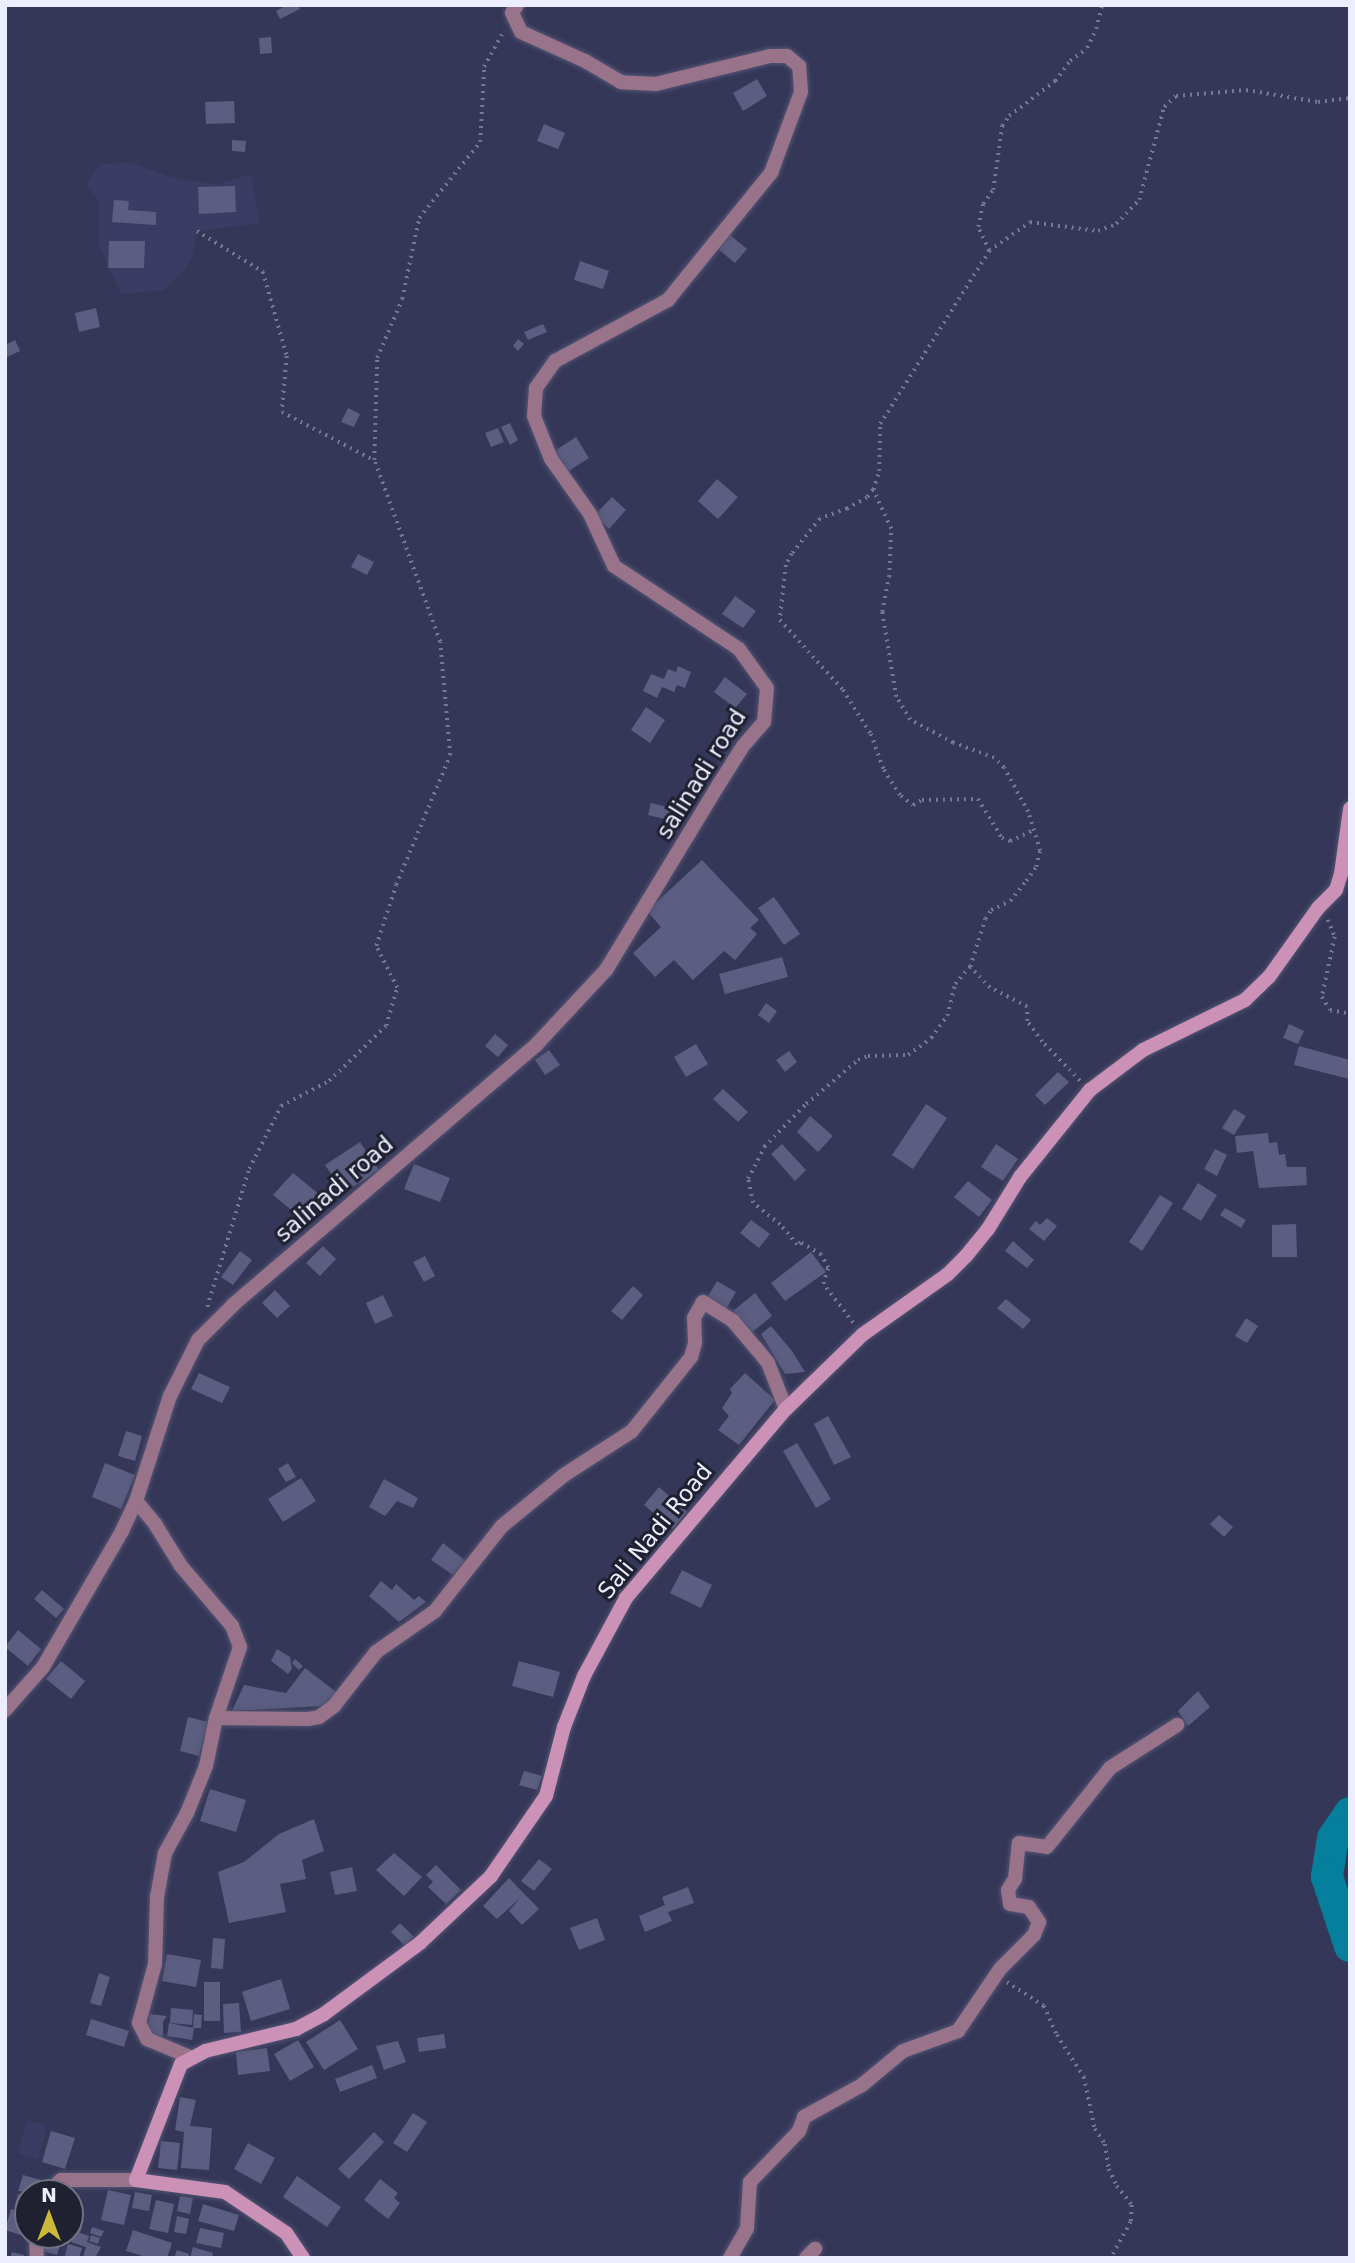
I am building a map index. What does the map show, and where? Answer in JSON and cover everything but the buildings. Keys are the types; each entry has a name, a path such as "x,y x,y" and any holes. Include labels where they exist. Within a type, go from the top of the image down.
{"main road":[{"name":"Sali Nadi Road","path":"190,2057 296,2029 324,2014 420,1943 491,1876 546,1796 564,1727 612,1620 626,1598 786,1409 862,1335 948,1274 966,1256 1027,1168 1090,1090 1143,1050 1255,992 1296,943 1318,908 1336,890 1341,874 1350,809"},
{"path":"190,2057 175,2074 136,2180 225,2192 286,2233 303,2258"}],"street":[{"name":"salinadi road","path":"5,1710 43,1667 122,1531 136,1501 170,1396 198,1340 234,1304 536,1045 606,970 731,765 764,722 767,688 739,649 614,566 590,514 551,459 534,416 536,387 555,361 668,300 771,173 801,92 799,66 787,56 770,55 656,85 621,82 585,61 521,32 515,9"},
{"path":"216,1718 308,1719 319,1717 334,1706 376,1652 435,1611 502,1526 564,1475 632,1430 691,1357 695,1343 694,1318 703,1302 733,1321 768,1363 786,1409"},
{"path":"136,1501 155,1524 181,1566 232,1626 240,1647 216,1718 206,1766 187,1813 165,1853 157,1897 155,1964 139,2023 147,2039 190,2057"},
{"path":"730,2258 747,2228 750,2182 799,2131 804,2117 862,2085 904,2051 958,2031 996,1974 1034,1935 1039,1922 1029,1906 1010,1905 1007,1890 1015,1879 1019,1843 1046,1847 1111,1768 1177,1725"},
{"path":"84,2180 136,2180"}],"path":[{"path":"989,251 978,227 983,204 993,190 1002,126 1009,116 1055,82 1070,61 1087,48 1096,29 1102,5"},
{"path":"206,1313 249,1169 281,1106 329,1081 386,1026 397,988 376,946 396,885 450,755 440,642 374,460 377,358 402,299 419,218 481,142 484,66 515,9"},
{"path":"1034,830 1010,841 1002,838 978,799 922,800 913,805 901,796 888,778 871,734 843,690 780,620 786,565 820,519 847,509 867,498 873,490 878,471 880,424 989,251 1030,222 1090,232 1116,224 1139,201 1164,107 1176,96 1220,90 1246,90 1318,102 1350,98"},
{"path":"197,231 263,272 287,356 282,412 374,460"},
{"path":"862,1335 822,1284 828,1268 821,1255 801,1243 797,1245 780,1225 753,1203 748,1179 764,1147 806,1104 858,1060 868,1056 908,1055 931,1038 947,1016 956,984 970,967 985,919 991,910 1010,901 1036,866 1040,851 1016,788 994,758 928,731 902,711 896,697 882,612 889,577 891,530 873,490"},
{"path":"1318,908 1332,924 1335,937 1322,997 1331,1010 1350,1013"},
{"path":"970,967 990,988 1019,1000 1027,1007 1027,1021 1042,1042 1090,1090"},
{"path":"996,1974 1044,2006 1057,2035 1084,2077 1095,2129 1105,2144 1109,2169 1117,2186 1132,2205 1131,2222 1111,2258"}],"shaded area":[{"path":"129,162 173,178 217,185 251,174 260,223 197,231 192,256 184,271 164,290 121,294 98,242 99,201 86,184 100,165"},
{"path":"27,2120 47,2126 38,2159 18,2153"}],"waterway":[{"path":"1350,1813 1333,1838 1327,1877 1350,1946"}]}
